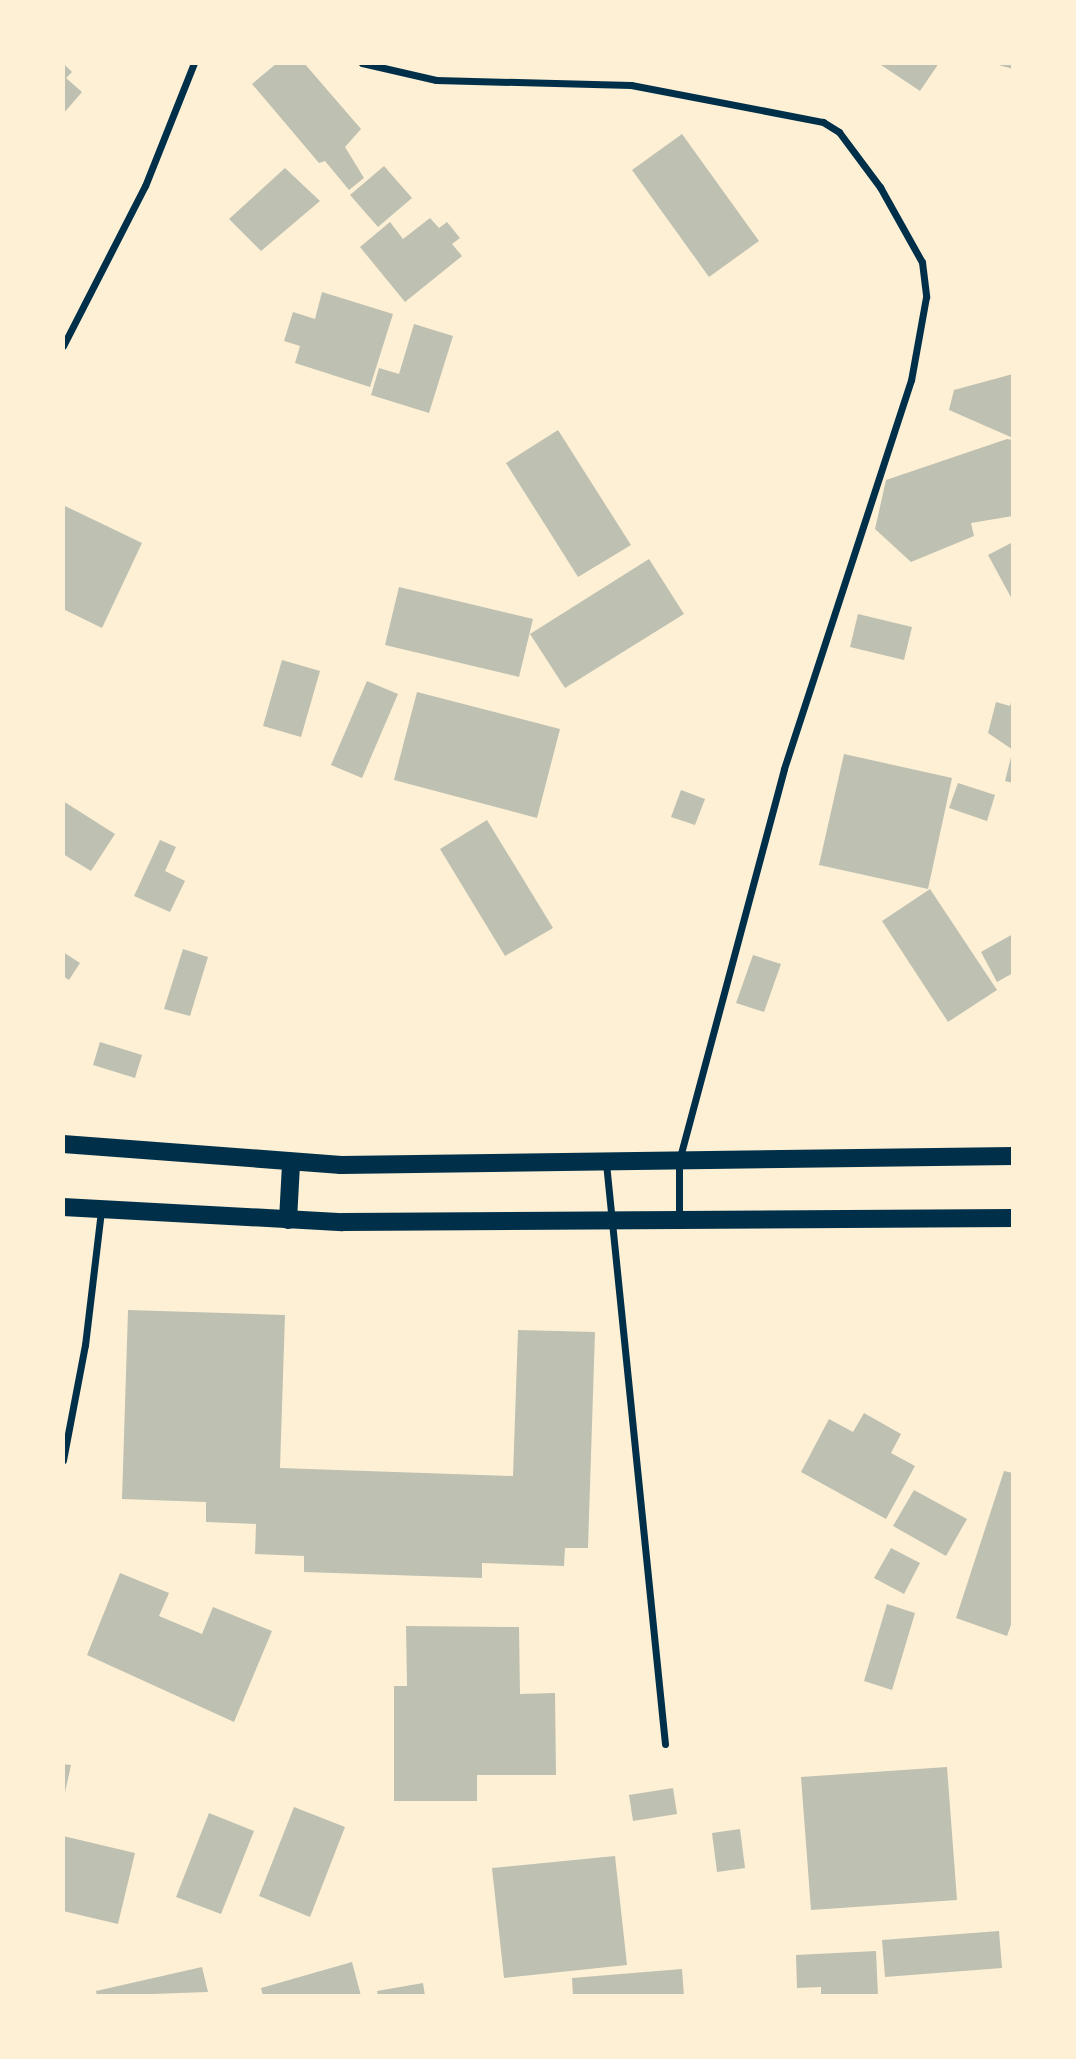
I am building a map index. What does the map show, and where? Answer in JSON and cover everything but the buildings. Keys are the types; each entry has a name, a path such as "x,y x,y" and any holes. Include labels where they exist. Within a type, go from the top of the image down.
{"main road":[{"path":"63,1144 291,1164 1013,1156"},
{"path":"288,1220 291,1164"},
{"path":"63,1206 288,1220 1013,1218"}],"street":[{"path":"63,346 66,334 145,186 194,63"},
{"path":"362,63 436,80 631,85 822,122 839,132 880,187 922,262 926,297 911,380 784,769 679,1161 678,1218"},
{"path":"606,1162 609,1221 664,1744"},
{"path":"63,1460 85,1345 101,1210"}]}
